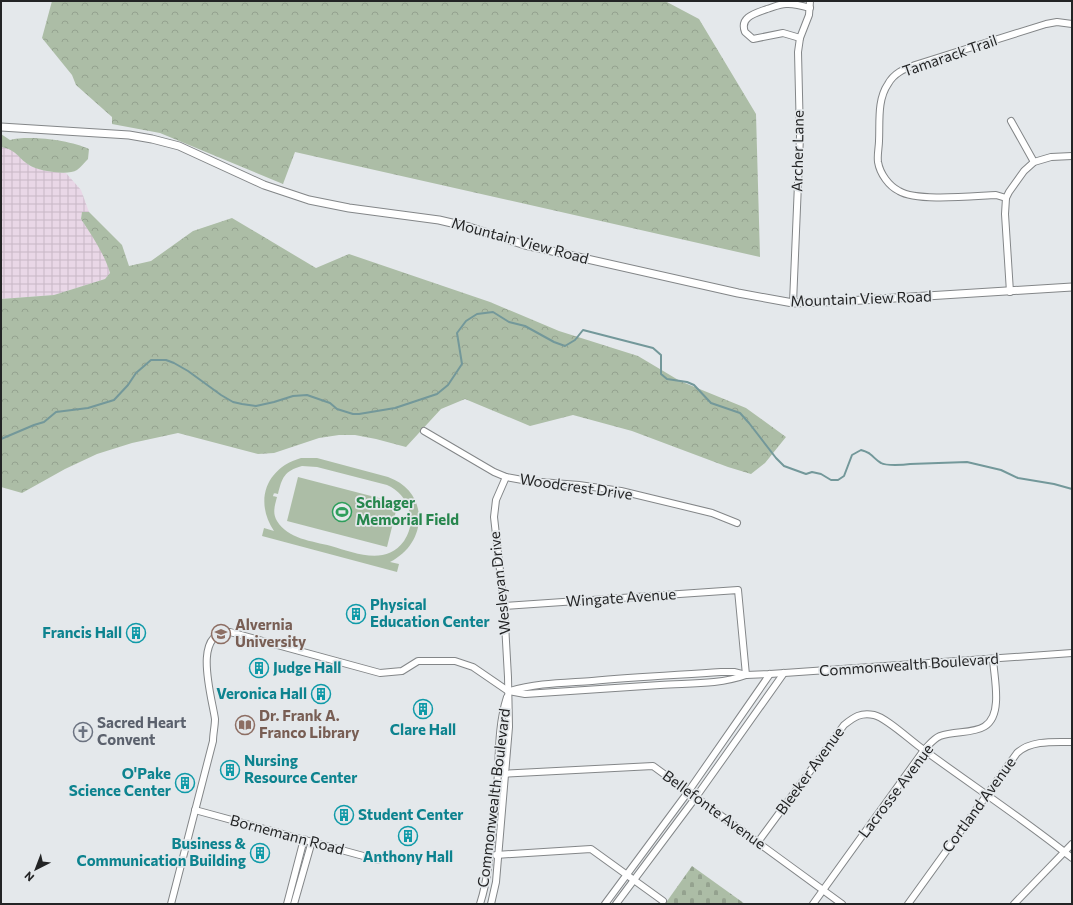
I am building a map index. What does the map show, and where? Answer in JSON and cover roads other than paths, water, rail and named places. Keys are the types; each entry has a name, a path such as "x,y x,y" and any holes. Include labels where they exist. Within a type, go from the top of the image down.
{"street":[{"name":"Archer Lane","path":"793,303 800,136 798,52 800,38 807,23 810,4"},
{"path":"800,38 784,33 753,39 745,32 743,25 750,15 780,5 810,4"},
{"name":"Tamarack Trail","path":"1006,198 996,195 919,197 903,194 893,188 884,178 878,162 880,105 883,93 896,74 915,65 1046,24 1057,22 1072,24"},
{"path":"1011,121 1034,162"},
{"name":"Mountain View Road","path":"1,127 114,134 152,139 179,146 264,185 309,200 349,208 439,220 469,227 525,245 738,293 793,303 1010,292 1072,287"},
{"path":"1010,292 1005,214 1006,198 1018,178 1034,162 1051,157 1072,156"},
{"name":"Woodcrest Drive","path":"424,432 494,472 506,477 528,481 580,485 614,490 712,513 737,523"},
{"name":"Wesleyan Drive","path":"506,477 496,500 494,517 504,606 508,691"},
{"name":"Wingate Avenue","path":"504,606 738,590 746,675"},
{"path":"171,904 213,734 215,721 208,686 207,653 208,647 214,636 219,633 230,632 380,673 402,671 418,661 455,661 473,667 508,691"},
{"name":"Commonwealth Boulevard","path":"508,691 525,694 715,682 746,675 1072,653"},
{"name":"Lacrosse Avenue","path":"813,904 932,741 938,737 950,734 979,730 991,720 994,714 996,702 993,659"},
{"name":"Commonwealth Boulevard","path":"508,691 528,686 631,678 721,672 734,672 746,675"},
{"path":"616,904 696,797 784,673"},
{"path":"606,904 688,792 770,674"},
{"name":"Commonwealth Boulevard","path":"491,904 496,882 509,727 508,691"},
{"name":"Commonwealth Boulevard","path":"480,904 485,886 490,855 498,774 499,736 502,710 508,691"},
{"name":"Bleeker Avenue","path":"758,842 844,725 858,715 875,715 883,719 924,750"},
{"name":"Cortland Avenue","path":"908,904 1017,753 1024,748 1038,744 1072,742"},
{"path":"924,750 1072,858"},
{"name":"Bellefonte Avenue","path":"498,774 653,766 842,904"},
{"name":"Bornemann Road","path":"195,810 378,860"},
{"path":"287,904 304,839"},
{"path":"294,904 312,841"},
{"path":"1014,904 1072,844"},
{"path":"490,855 591,849 663,901"}],"waterway":[{"path":"1,439 44,422 56,412 88,408 114,400 128,385 136,373 151,360 166,360 174,363 188,371 221,395 233,402 242,404 256,406 293,396 307,395 330,403 337,409 353,414 395,408 437,394 448,385 462,364 457,333 466,321 477,314 493,312 509,322 525,326 554,342 565,346 575,340 583,330 653,348 661,355 661,374 667,379 687,382 694,385 711,403 740,413 784,466 806,474 812,472 821,474 831,480 838,480 844,476 852,455 861,450 868,453 883,464 900,465 967,462 1001,470 1018,478 1054,484 1072,489"}],"place":[{"name":"Schlager Memorial Field","path":"342,512"},
{"name":"Physical Education Center","path":"356,614"},
{"name":"Francis Hall","path":"136,633"},
{"name":"Alvernia University","path":"221,634"},
{"name":"Judge Hall","path":"259,668"},
{"name":"Veronica Hall","path":"321,694"},
{"name":"Clare Hall","path":"423,709"},
{"name":"Dr. Frank A. Franco Library","path":"245,725"},
{"name":"Sacred Heart Convent","path":"83,732"},
{"name":"Nursing Resource Center","path":"230,770"},
{"name":"O'Pake Science Center","path":"185,783"},
{"name":"Student Center","path":"344,815"},
{"name":"Anthony Hall","path":"408,836"},
{"name":"Business & Communication Building","path":"260,853"}]}
